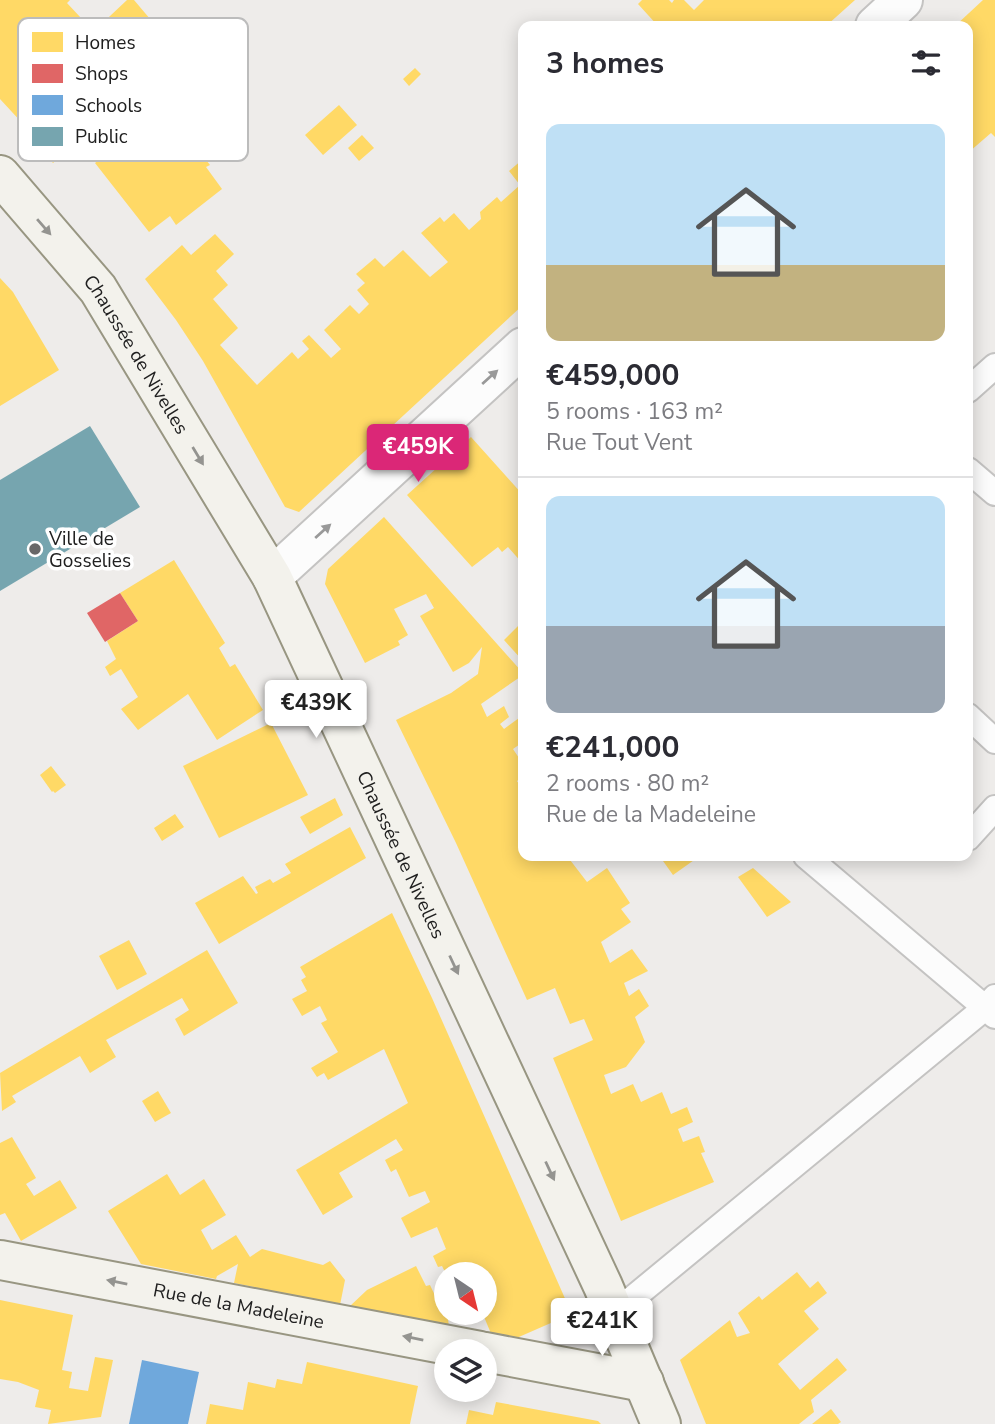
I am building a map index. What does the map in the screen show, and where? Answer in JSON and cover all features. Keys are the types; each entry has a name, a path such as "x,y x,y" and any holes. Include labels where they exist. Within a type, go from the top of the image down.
{"main road":[{"name":"Chaussée de Nivelles","path":"0,175 98,289 272,577 615,1312 661,1424"},
{"name":"Rue de la Madeleine","path":"0,1260 434,1343"},
{"name":"Rue de la Madeleine","path":"497,1355 644,1382"}],"street":[{"path":"880,21 903,0"},
{"path":"272,577 518,352"}],"lane":[{"path":"973,386 995,366"},
{"path":"973,474 995,493"},
{"path":"973,721 995,741"},
{"path":"973,832 995,808"},
{"path":"615,1312 992,1007 812,861"}],"building: Homes":[{"path":"0,0 70,0 67,3 81,18 18,18 18,118 0,99"},
{"path":"127,0 134,0 149,18 108,18"},
{"path":"642,0 669,0 672,3 674,0 684,0 694,10 704,0 855,0 832,21 653,21 638,4"},
{"path":"983,0 995,0 995,137 991,133 973,149 973,21 960,21"},
{"path":"415,68 421,74 409,86 403,79"},
{"path":"339,105 357,125 323,155 305,135"},
{"path":"362,135 374,148 359,161 348,148"},
{"path":"207,161 210,165 206,167 222,189 176,225 170,216 149,232 95,163"},
{"path":"518,163 518,182 509,171"},
{"path":"518,187 518,310 299,512 285,507 203,361 145,279 182,245 191,255 215,234 234,254 216,271 228,285 213,299 238,328 220,345 257,385 292,352 298,359 309,349 302,341 309,335 331,358 341,349 324,330 350,305 359,314 369,304 357,290 365,283 356,274 375,258 384,267 403,250 430,277 448,262 421,233 440,217 444,222 454,213 469,230 481,219 480,212 497,197 501,202"},
{"path":"0,278 13,292 59,370 0,406"},
{"path":"471,437 518,489 518,558 508,547 502,552 498,547 472,567 407,495"},
{"path":"384,517 518,667 518,678 481,704 487,717 504,706 509,717 500,724 504,729 518,719 518,746 513,749 518,756 518,861 571,861 587,882 607,868 630,903 621,909 631,922 601,942 610,963 632,949 648,971 624,983 629,996 639,989 649,1006 635,1017 645,1042 626,1067 604,1075 611,1094 633,1084 641,1102 662,1092 671,1114 687,1107 693,1122 678,1129 683,1142 699,1136 705,1152 701,1153 714,1182 621,1221 553,1058 593,1040 584,1019 570,1024 555,988 527,1000 456,843 396,720 451,693 478,674 482,647 469,663 453,672 420,616 434,608 426,594 394,609 408,635 398,641 400,645 365,663 325,584 328,569"},
{"path":"174,560 225,643 219,648 230,667 235,664 263,710 217,740 188,694 138,730 121,709 138,697 121,669 110,676 105,667 116,659 107,641 138,621 120,593"},
{"path":"518,626 518,655 504,640"},
{"path":"271,723 308,795 219,838 183,766"},
{"path":"51,766 66,785 55,793 40,775"},
{"path":"335,798 343,815 310,834 300,817"},
{"path":"175,814 184,827 162,841 154,828"},
{"path":"350,827 366,858 219,944 195,903 243,876 256,894 258,893 255,887 270,879 273,883 291,873 285,864"},
{"path":"663,861 693,861 673,875"},
{"path":"753,868 791,902 767,917 738,877"},
{"path":"392,913 567,1303 560,1319 512,1340 492,1336 487,1325 497,1325 497,1262 436,1262 433,1256 446,1249 437,1227 411,1238 401,1218 430,1202 425,1191 409,1197 396,1169 391,1172 385,1160 403,1150 396,1139 339,1173 353,1197 323,1215 296,1170 408,1103 384,1049 328,1080 324,1073 317,1077 311,1068 338,1052 321,1023 327,1020 320,1006 302,1016 292,999 307,991 301,980 306,977 300,967"},
{"path":"129,940 147,974 117,990 99,956"},
{"path":"207,950 238,1003 184,1036 175,1019 189,1010 182,998 106,1040 116,1057 90,1073 80,1056 12,1096 16,1102 2,1111 0,1073"},
{"path":"158,1091 171,1113 155,1122 142,1101"},
{"path":"12,1137 36,1178 26,1184 34,1196 60,1180 77,1208 21,1241 5,1213 0,1215 0,1143"},
{"path":"167,1174 180,1195 204,1179 226,1215 201,1230 212,1250 236,1235 250,1257 262,1249 323,1265 330,1261 345,1280 340,1305 234,1283 238,1264 216,1279 141,1264 108,1211"},
{"path":"416,1266 426,1286 430,1285 434,1293 434,1324 349,1307 367,1290"},
{"path":"797,1272 810,1288 818,1281 827,1293 804,1311 819,1329 778,1364 800,1390 837,1358 847,1370 811,1400 814,1412 799,1424 706,1424 680,1360 730,1320 737,1337 750,1333 738,1313 759,1296 762,1300"},
{"path":"0,1300 73,1315 62,1370 72,1372 69,1388 88,1391 95,1357 113,1360 101,1417 48,1424 51,1410 35,1407 39,1390 0,1379"},
{"path":"307,1362 418,1386 410,1424 206,1424 210,1404 243,1410 248,1382 275,1388 277,1379 302,1384"},
{"path":"496,1402 598,1421 601,1424 466,1424 469,1410 493,1415"},
{"path":"831,1409 841,1422 812,1424"}],"building: Shops":[{"path":"120,593 138,621 105,642 87,613"}],"building: Schools":[{"path":"142,1360 199,1372 188,1424 129,1424"}],"building: Public":[{"name":"Ville de Gosselies","path":"90,426 140,507 0,591 0,480"}],"place":[{"name":"Ville de Gosselies","path":"35,549"}]}
